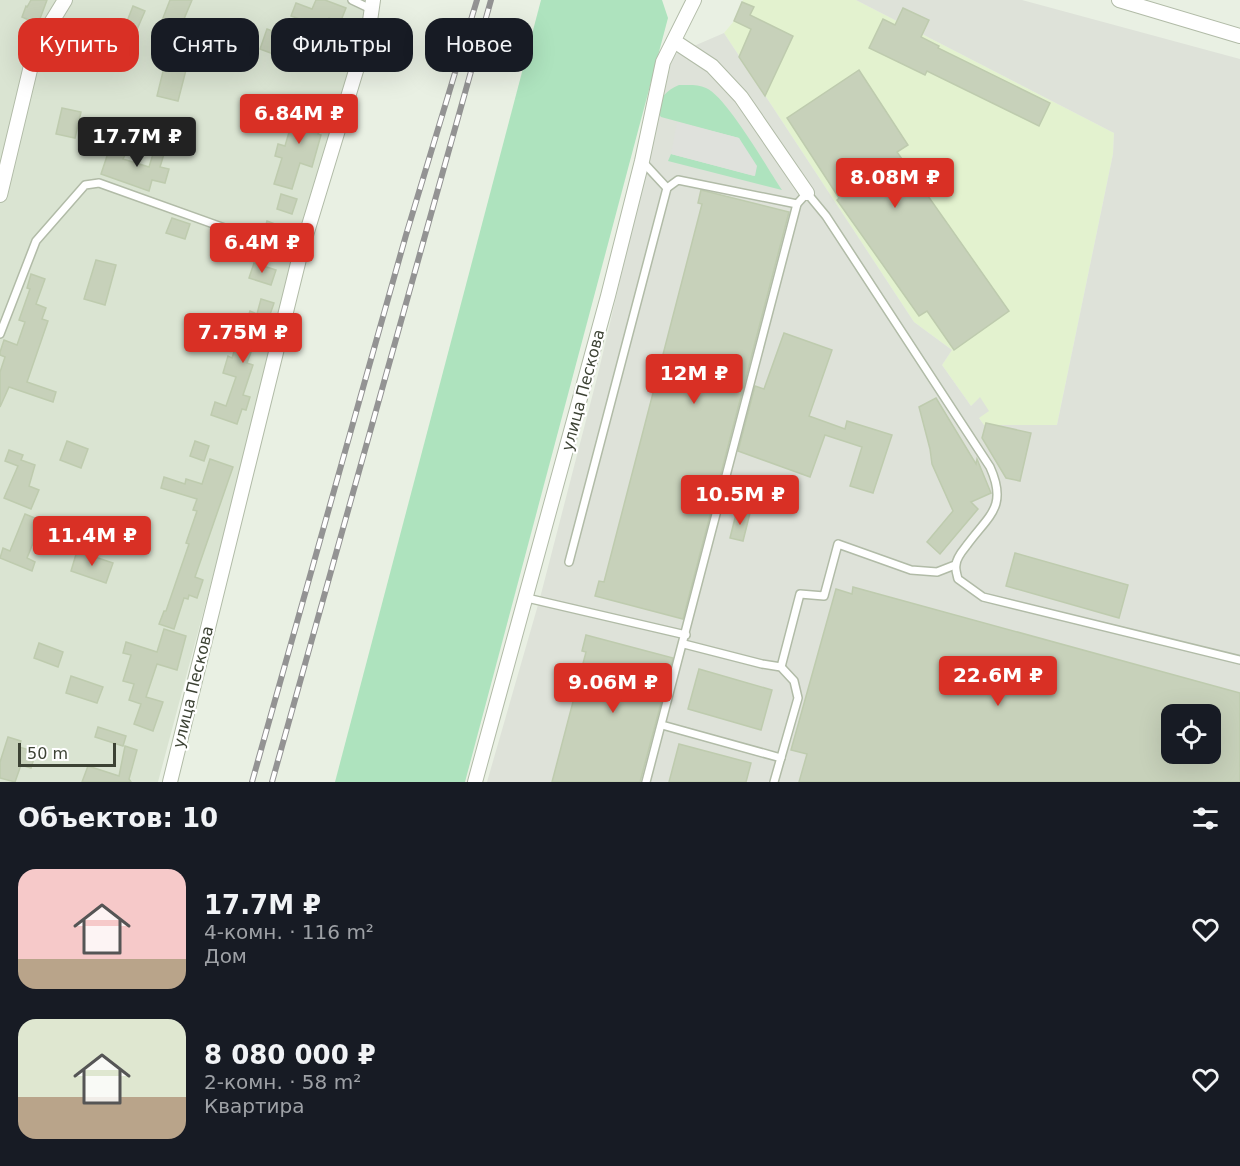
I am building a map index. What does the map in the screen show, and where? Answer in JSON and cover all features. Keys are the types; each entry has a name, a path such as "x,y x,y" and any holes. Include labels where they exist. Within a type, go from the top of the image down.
{"street":[{"path":"0,195 35,49 64,0"},
{"name":"улица Пескова","path":"475,782 608,296 642,161 663,62 694,0"},
{"path":"1119,0 1165,6 1240,36"},
{"name":"улица Пескова","path":"170,782 300,255 369,28 372,5"},
{"path":"674,41 712,66 741,97 807,193"}],"lane":[{"path":"352,0 372,5"},
{"path":"642,161 667,188"},
{"path":"569,562 667,188 678,180 797,204"},
{"path":"0,334 36,242 86,185 99,183 300,255"},
{"path":"646,782 684,644 797,204 807,193 826,216 995,478 998,492 996,504 991,516 962,551 956,565 958,579 983,597 1240,660"},
{"path":"781,667 800,594 824,596 838,544 911,570 938,572 956,565"},
{"path":"527,598 686,635"},
{"path":"684,644 781,667 794,681 798,698 774,782"},
{"path":"662,725 781,758"}],"shaded area":[{"path":"0,0 366,0 363,18 271,18 271,72 353,72 304,234 158,782 0,782"},
{"path":"541,0 662,0 668,18 465,782 335,782 522,72 533,72 533,30"},
{"path":"743,0 856,0 1114,133 1113,154 1057,425 984,425 979,418 981,398 971,406 942,365 952,350 914,322 724,33 734,21"},
{"path":"856,0 1022,0 1240,59 1240,782 487,782 540,598 598,374 673,55 724,33 914,322 952,350 942,365 971,406 980,397 989,411 979,418 984,425 1057,425 1113,154 1114,133"},
{"path":"679,85 700,86 715,94 735,118 782,190 668,161 671,154 754,176 739,138 661,117 657,111 662,98"},
{"path":"677,122 739,138 757,166 755,176 671,154"}],"building":[{"path":"31,0 47,0 40,18 22,17"},
{"path":"170,0 192,0 184,18 163,18"},
{"path":"316,0 325,0 346,8 342,18 291,16 296,3 312,9"},
{"path":"742,2 754,7 750,15 793,36 765,96 739,57 751,29 734,21"},
{"path":"133,6 145,11 139,25 139,18 128,18"},
{"path":"903,8 929,20 921,37 939,46 938,48 1050,103 1039,126 927,71 925,75 869,48 883,19 895,25"},
{"path":"267,29 271,30 271,53 260,49"},
{"path":"859,70 908,145 897,152 1009,311 954,350 927,311 919,316 837,200 839,198 787,118"},
{"path":"163,72 185,72 178,101 157,96"},
{"path":"311,98 323,102 316,127 320,128 318,134 321,135 312,167 300,163 292,189 274,184 282,158 275,156 278,144 285,146 294,115 305,118"},
{"path":"62,108 81,112 75,138 56,134"},
{"path":"158,138 168,141 160,167 169,169 165,183 152,180 149,191 101,174 109,150 125,155 123,159 149,167"},
{"path":"701,190 789,212 683,619 595,596 599,581 604,582 702,204 698,203"},
{"path":"281,194 297,199 292,214 277,209"},
{"path":"172,218 190,224 185,239 166,233"},
{"path":"267,221 280,226 276,239 263,235"},
{"path":"96,260 116,265 105,305 84,299"},
{"path":"254,263 276,270 271,285 249,278"},
{"path":"31,274 45,279 36,304 46,308 42,319 48,321 27,382 56,392 53,402 9,387 0,407 0,372 5,357 0,355 0,352 4,340 17,345 25,322 19,320 30,289 27,288"},
{"path":"261,299 274,303 262,338 257,336 247,363 253,365 243,395 250,397 246,410 242,409 237,424 211,415 215,402 226,406 236,377 223,373 228,356 232,358 250,311 257,314"},
{"path":"784,333 832,350 809,416 845,429 847,421 892,435 873,493 850,486 862,447 825,435 810,477 738,451 755,386 764,389"},
{"path":"936,398 976,464 977,459 991,493 971,502 978,509 940,554 927,542 953,511 932,464 919,407"},
{"path":"986,423 1031,433 1020,481 1006,478 982,438"},
{"path":"67,441 88,449 81,468 60,460"},
{"path":"195,441 209,446 204,461 190,456"},
{"path":"9,450 23,455 21,460 35,465 29,486 39,490 31,509 4,498 18,466 5,461"},
{"path":"210,459 233,467 195,577 203,580 197,598 189,595 188,599 184,598 174,629 159,624 166,611 189,544 186,543 197,511 193,510 197,499 161,488 164,477 185,484 186,479 202,484"},
{"path":"737,510 750,513 743,541 730,538"},
{"path":"25,514 42,521 27,558 35,562 32,571 0,558 3,548 10,551"},
{"path":"77,551 113,563 106,583 71,571"},
{"path":"1015,553 1128,585 1119,618 1006,586"},
{"path":"853,587 1240,693 1240,782 799,782 807,754 791,750 836,589 852,594"},
{"path":"164,629 186,636 177,670 157,664 146,697 163,702 153,731 134,724 141,704 129,700 134,684 123,681 131,655 123,653 126,642 157,652"},
{"path":"586,635 673,658 640,782 552,782 586,652 582,651"},
{"path":"39,643 63,652 58,667 34,658"},
{"path":"699,669 772,690 761,730 688,709"},
{"path":"71,676 103,687 97,703 66,693"},
{"path":"98,727 126,736 123,746 95,737"},
{"path":"8,737 21,741 19,747 36,752 31,768 21,765 15,782 0,778 0,762"},
{"path":"679,744 751,763 746,782 669,782"},
{"path":"125,746 137,750 129,779 131,782 82,782 88,766 119,776"}],"railway":[{"path":"252,782 406,235 477,0"},
{"path":"272,782 491,0"}]}
